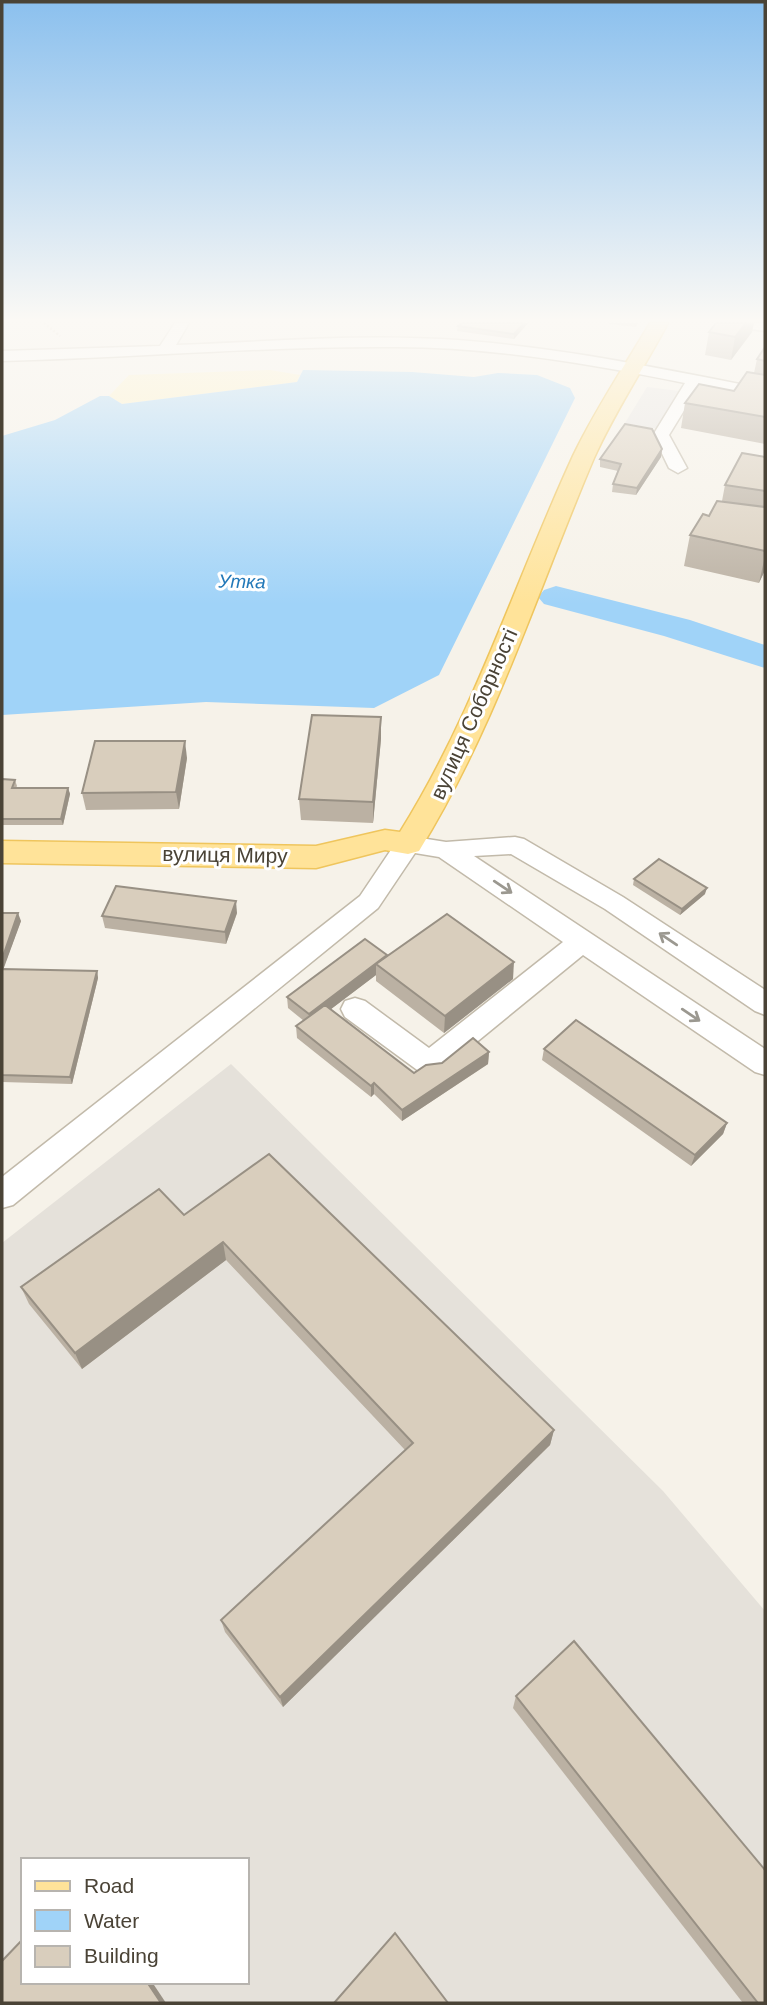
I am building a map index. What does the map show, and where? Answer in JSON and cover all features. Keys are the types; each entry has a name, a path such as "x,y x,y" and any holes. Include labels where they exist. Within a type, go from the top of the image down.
{"main road":[{"name":"вулиця Соборності","path":"408,844 434,805 473,725 585,454 607,417"},
{"name":"вулиця Миру","path":"2,852 316,857 384,840 408,844"}],"street":[{"path":"672,417 661,435 678,468"},
{"name":"вулиця Миру","path":"408,844 446,850 515,845 614,903 765,1004"},
{"name":"вулиця Соборності","path":"2,1195 369,902 408,844"},
{"name":"вулиця Миру","path":"446,850 765,1064"},
{"path":"355,1009 429,1064 582,941"}],"shaded area":[{"path":"629,417 679,417 670,431 625,423"},
{"path":"231,1064 663,1491 765,1611 765,2003 2,2003 2,1243"}],"water":[{"path":"61,417 566,417 439,675 374,708 206,702 2,715 2,436"}],"building":[{"path":"625,424 652,429 662,449 637,488 613,484 621,464 600,459"},
{"path":"742,453 765,457 765,491 725,485"},
{"path":"717,501 765,507 765,551 690,535 703,514 709,516"},
{"path":"312,715 381,717 373,802 299,799"},
{"path":"95,741 185,741 176,792 82,793"},
{"path":"2,779 15,780 12,788 68,788 61,819 2,819"},
{"path":"659,859 707,888 682,909 634,879"},
{"path":"116,886 236,901 225,932 102,916"},
{"path":"2,913 18,913 2,959"},
{"path":"447,914 514,962 445,1016 376,964"},
{"path":"365,939 387,955 309,1014 287,997"},
{"path":"2,969 97,971 70,1077 2,1075"},
{"path":"325,1005 414,1073 426,1065 442,1063 473,1038 489,1052 402,1110 374,1083 371,1086 296,1026"},
{"path":"576,1020 727,1123 695,1155 544,1049"},
{"path":"269,1154 554,1430 280,1697 221,1620 413,1443 223,1242 75,1353 21,1287 159,1189 184,1215"},
{"path":"574,1641 765,1870 765,2003 758,2003 516,1696"},
{"path":"395,1933 448,2003 334,2003"},
{"path":"21,1941 21,1984 148,1984 161,2003 2,2003 2,1961"}],"waterway":[{"name":"Утка","path":"556,597 677,628 765,657"}]}
